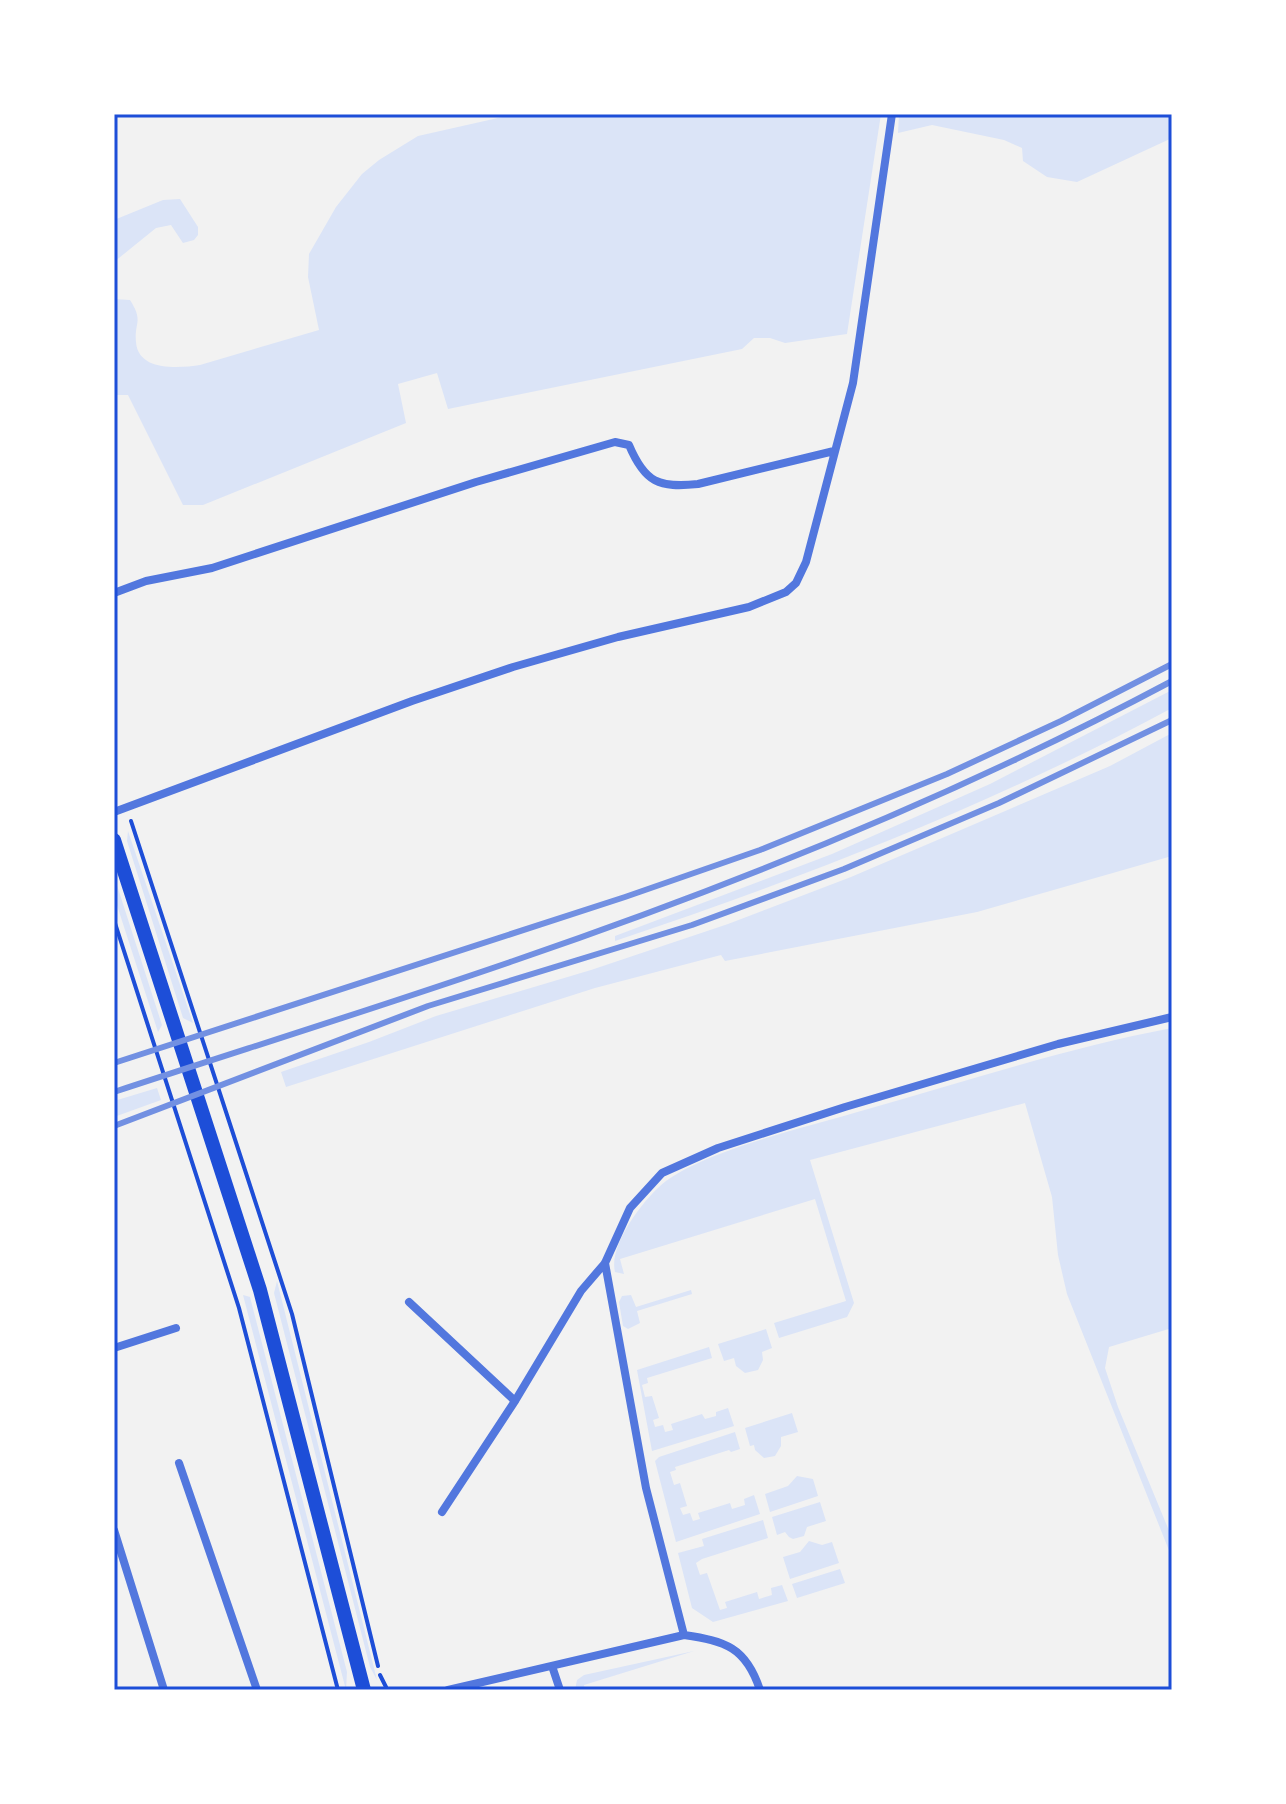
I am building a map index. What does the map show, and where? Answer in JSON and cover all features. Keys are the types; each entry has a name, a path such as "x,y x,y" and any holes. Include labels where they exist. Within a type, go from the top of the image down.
{"main road":[{"path":"114,840 260,1290 364,1690"}],"street":[{"path":"114,812 456,686 618,637 749,607 786,592 796,583 806,562 854,379 892,114"},
{"path":"114,593 146,581 212,568 447,491 615,442 629,445 642,470 651,479 676,486 698,484 834,451"},
{"path":"442,1512 515,1401 581,1291 605,1263 630,1208 662,1173 718,1148 845,1107 1043,1049 1172,1017"},
{"path":"605,1263 646,1488 684,1635"},
{"path":"409,1302 515,1401"},
{"path":"114,1348 176,1328"},
{"path":"179,1463 257,1690"},
{"path":"114,1530 164,1690"},
{"path":"448,1690 684,1635 715,1639 727,1645 752,1669 760,1690"},
{"path":"552,1666 560,1690"}],"path":[{"path":"114,920 239,1308 338,1690"},
{"path":"362,1592 386,1687"}],"shaded area":[{"path":"515,114 881,114 847,334 785,343 770,338 754,338 742,349 448,409 437,373 398,384 406,423 203,505 183,505 128,395 114,395 114,299 130,300 138,318 136,342 139,352 144,359 161,366 200,365 319,330 308,277 309,254 336,207 362,174 418,136"},
{"path":"899,114 1172,114 1172,138 1077,182 1047,177 1023,161 1022,148 1004,140 932,125 898,133"},
{"path":"180,199 198,227 194,240 183,243 171,225 156,228 114,262 114,220 163,200"},
{"path":"1172,690 1172,708 1037,776 828,864 615,941 615,936 832,854 990,784"},
{"path":"1172,733 1172,856 977,912 725,961 721,955 595,988 286,1087 281,1072 436,1016 591,970 728,924 851,877 1110,766"},
{"path":"128,831 193,1023 183,1018 127,841"},
{"path":"114,876 162,1025 158,1032 114,896"},
{"path":"1172,1028 1172,1328 1109,1347 1105,1368 1172,1538 1172,1558 1067,1294 1058,1255 1052,1197 1025,1103 810,1160 854,1303 847,1317 779,1338 774,1323 846,1301 815,1199 620,1259 624,1274 615,1272 617,1249 630,1222 648,1198 666,1181 707,1159 787,1132 1015,1066"},
{"path":"157,1088 161,1100 114,1117 114,1101"},
{"path":"277,1281 377,1680 370,1667 274,1293"},
{"path":"691,1290 692,1294 637,1311 640,1323 628,1329 623,1326 619,1302 622,1296 631,1295 636,1307"},
{"path":"243,1295 250,1297 347,1672 346,1690"},
{"path":"766,1329 772,1348 762,1352 763,1360 758,1370 745,1373 736,1366 734,1358 724,1361 718,1344"},
{"path":"709,1347 712,1358 647,1378 648,1383 642,1385 645,1397 652,1396 659,1418 653,1420 655,1427 663,1425 665,1432 673,1430 671,1424 702,1414 705,1419 716,1416 716,1412 728,1408 734,1426 652,1451 637,1370"},
{"path":"792,1413 798,1432 781,1437 781,1446 775,1456 764,1458 754,1445 750,1446 745,1428"},
{"path":"735,1432 740,1449 675,1467 676,1470 670,1472 674,1485 680,1483 687,1506 680,1508 683,1515 690,1513 693,1521 700,1519 698,1513 730,1503 732,1509 745,1505 744,1499 754,1495 760,1514 676,1542 655,1461"},
{"path":"797,1476 813,1479 818,1496 770,1512 765,1494 788,1486"},
{"path":"820,1502 826,1521 807,1527 804,1536 793,1539 785,1532 777,1535 772,1517"},
{"path":"763,1520 768,1538 696,1563 700,1575 707,1573 720,1610 727,1608 725,1602 757,1592 759,1599 772,1595 771,1588 782,1585 788,1601 713,1622 692,1608 678,1553 704,1546 702,1539"},
{"path":"809,1541 822,1545 832,1542 839,1563 790,1579 783,1557 800,1552"},
{"path":"840,1569 845,1583 797,1598 792,1584"},
{"path":"694,1651 584,1685 585,1690 575,1690 577,1680 584,1675"}],"railway":[{"path":"114,1063 760,850 947,774 1061,721 1172,664"},
{"path":"114,1092 516,960 684,900 931,798 1013,761 1172,681"},
{"path":"114,1126 428,1006 692,925 844,869 999,803 1172,720"}]}
